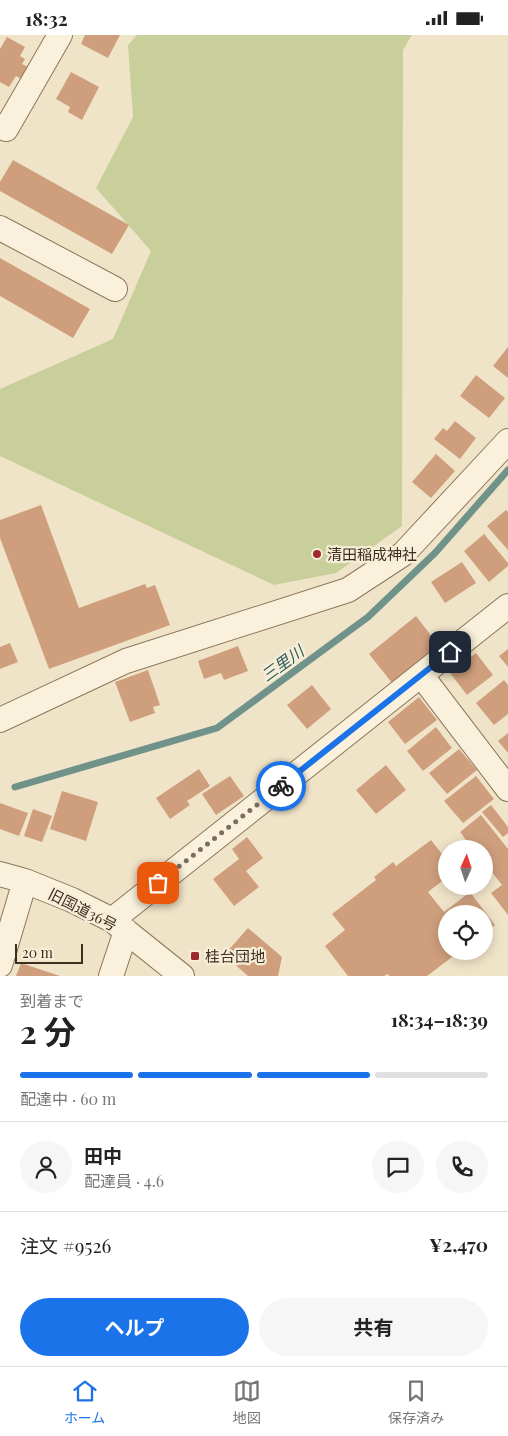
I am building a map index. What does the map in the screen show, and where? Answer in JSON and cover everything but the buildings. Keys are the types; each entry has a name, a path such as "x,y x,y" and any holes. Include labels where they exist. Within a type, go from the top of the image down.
{"street":[{"path":"2,132 60,35"},
{"path":"0,228 115,289"},
{"path":"0,720 126,661 348,590 403,554 508,441"},
{"path":"111,976 119,926 421,675 508,606"},
{"path":"421,675 508,789"},
{"name":"旧国道36号","path":"0,874 25,881 72,900 119,926 182,976"},
{"path":"0,965 25,881"}],"green space":[{"path":"137,35 412,35 403,50 402,526 336,573 274,585 0,456 0,389 113,339 151,251 96,188 133,117 128,45"}],"waterway":[{"name":"三里川","path":"15,787 217,728 368,617 435,553 508,470"}],"way so far":[{"path":"158,883 281,786"}],"place":[{"name":"清田稲成神社","path":"317,554"},
{"name":"桂台団地","path":"195,956"}],"route":[{"path":"281,786 450,652"}]}
